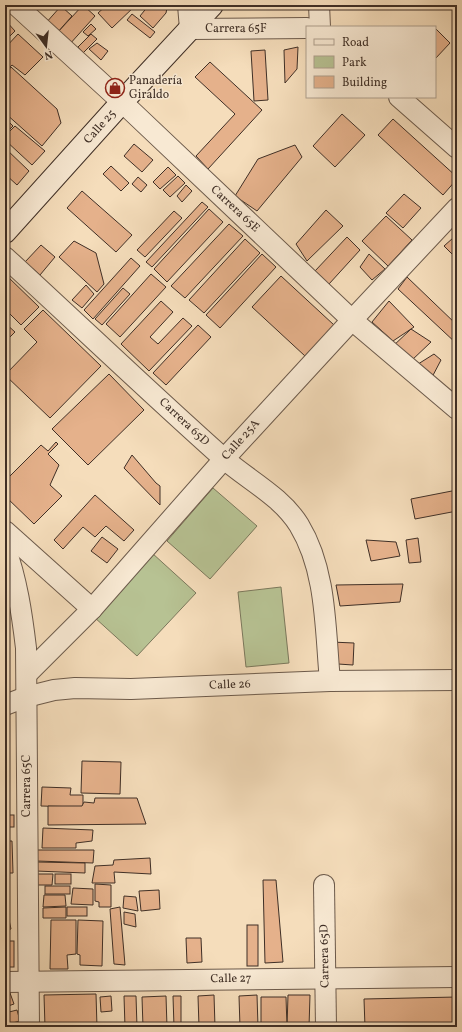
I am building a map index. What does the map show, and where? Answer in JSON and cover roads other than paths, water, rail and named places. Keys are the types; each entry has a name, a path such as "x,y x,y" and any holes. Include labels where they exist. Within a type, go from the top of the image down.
{"street":[{"name":"Carrera 65E","path":"16,5 122,102 352,320 457,409"},
{"name":"Carrera 65F","path":"188,5 190,29 306,28"},
{"name":"Calle 25","path":"5,232 212,5"},
{"path":"319,5 320,26"},
{"path":"400,98 457,148"},
{"name":"Calle 25A","path":"27,674 92,609 224,459 457,208"},
{"name":"Carrera 65D","path":"5,257 224,459 283,504 299,525 311,550 322,590 330,681"},
{"path":"5,531 92,609"},
{"name":"Carrera 65C","path":"5,547 18,590 26,648 29,1027"},
{"name":"Calle 26","path":"5,705 26,697 54,690 75,688 131,689 330,681 457,680"},
{"name":"Carrera 65D","path":"324,884 326,1027"},
{"name":"Calle 27","path":"5,982 457,977"}],"place":[{"name":"Panadería Giraldo","path":"115,88"}]}
